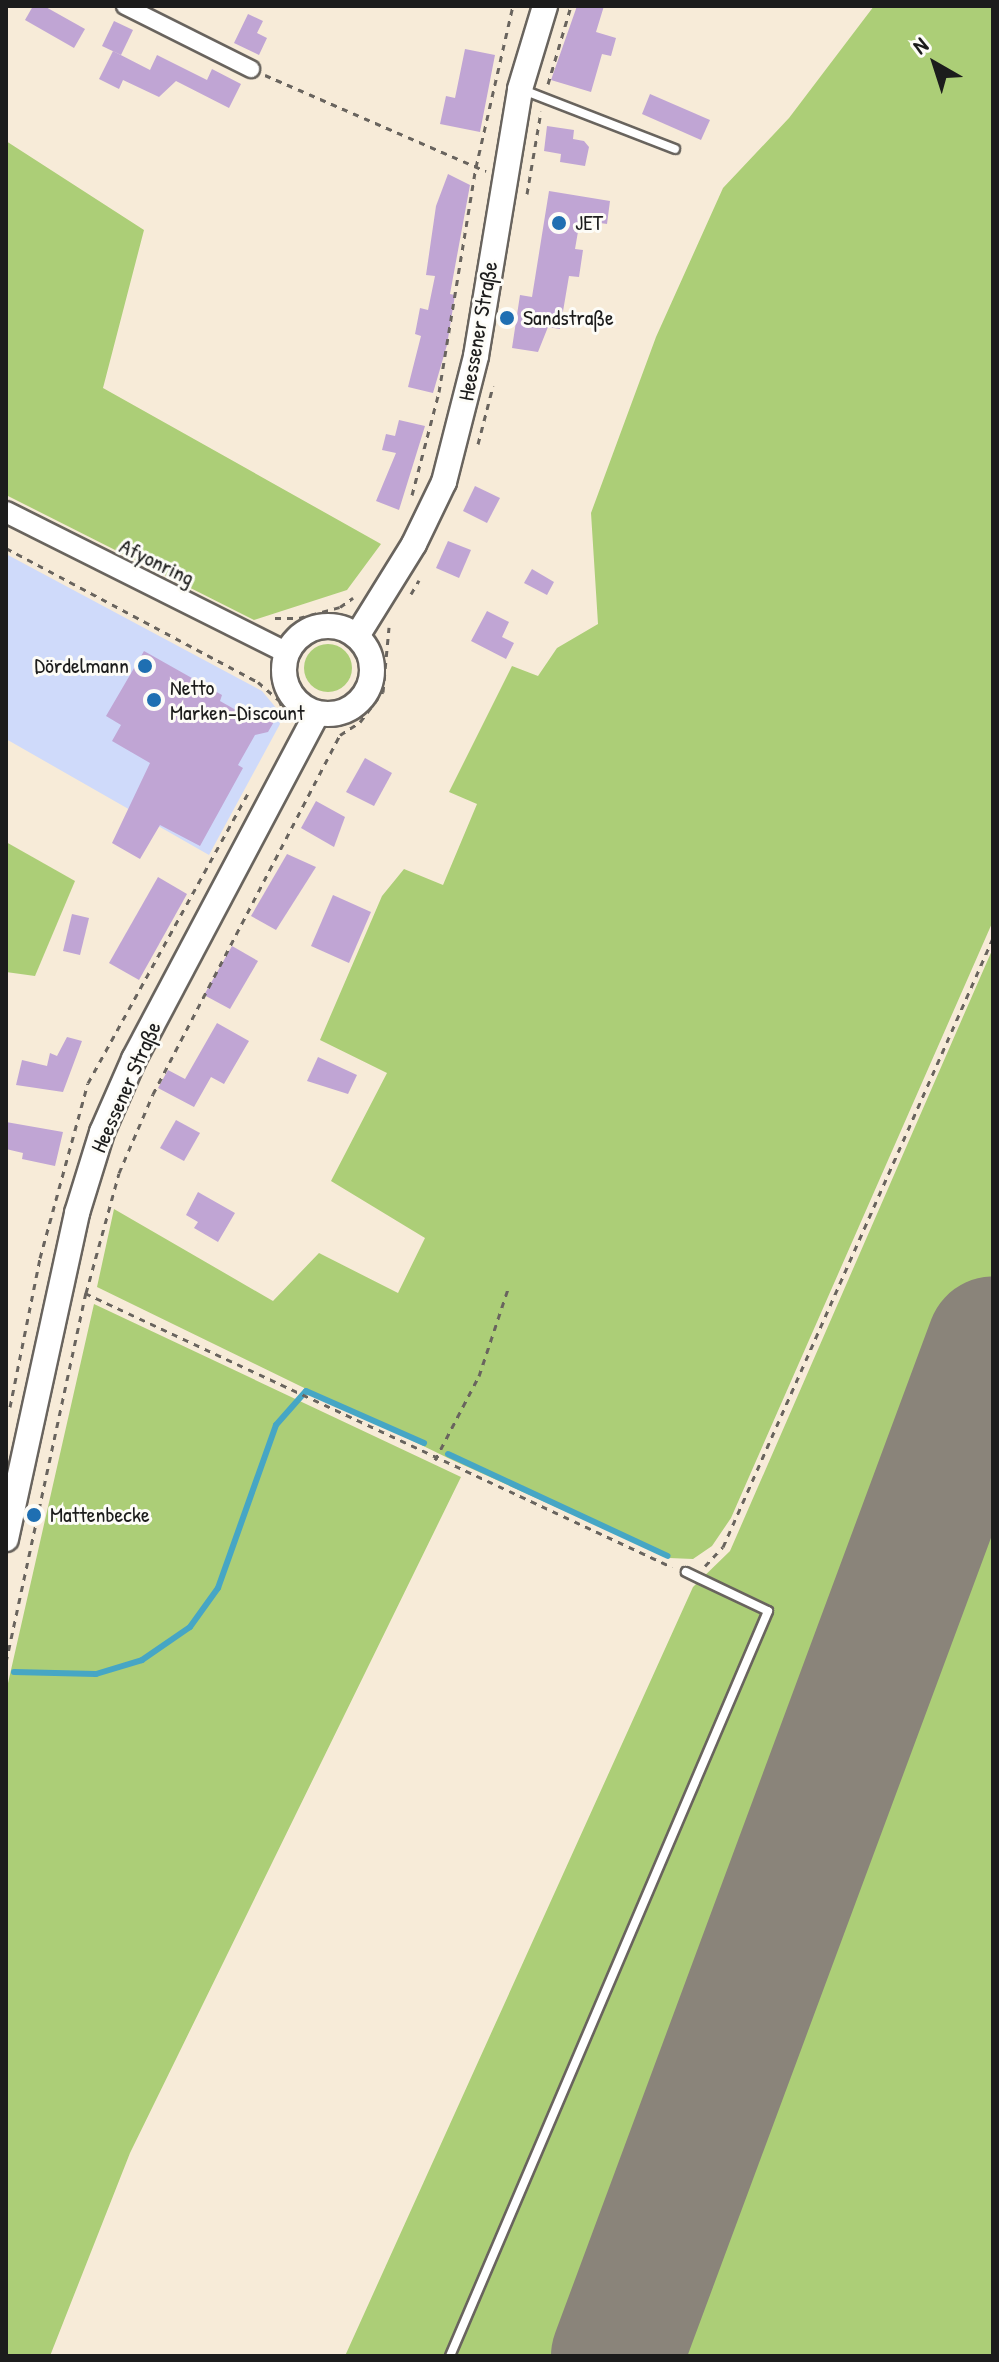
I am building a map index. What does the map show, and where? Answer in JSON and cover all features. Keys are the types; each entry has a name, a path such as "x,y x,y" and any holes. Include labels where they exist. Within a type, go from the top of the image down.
{"main road":[{"name":"Heessener Straße","path":"357,636 414,544 444,482 476,356 520,89 545,6"},
{"path":"318,627 345,629 357,636 372,661 368,690 346,711 317,713 303,706 286,683 287,653 295,641 318,627"},
{"name":"Heessener Straße","path":"6,1539 62,1285 102,1132 134,1059 317,713"}],"street":[{"path":"125,6 251,69"},
{"name":"Afyonring","path":"6,512 287,653"}],"lane":[{"path":"520,89 675,149"},
{"path":"450,2356 768,1611 686,1572"}],"path":[{"path":"410,502 439,392 476,167 513,6"},
{"path":"525,206 544,98 571,6"},
{"path":"251,69 503,178"},
{"path":"476,448 495,375"},
{"path":"6,548 258,682 279,700 288,723"},
{"path":"403,606 424,571"},
{"path":"275,618 340,607 357,593"},
{"path":"6,1662 86,1293 119,1173 153,1094 340,735 360,722 383,692 383,652 396,617"},
{"path":"62,1285 86,1293 435,1460 686,1572 705,1566 723,1547 993,938"},
{"path":"435,1460 479,1376 509,1286"}],"shaded area":[{"path":"6,554 262,691 277,709 280,724 209,855 6,739"}],"green space":[{"path":"874,6 993,6 993,921 731,1518 712,1546 693,1559 669,1558 450,1459 97,1287 114,1209 273,1301 319,1253 398,1293 425,1238 331,1181 387,1073 320,1040 382,896 404,869 443,885 477,804 449,792 512,666 538,676 557,648 598,624 591,513 656,337 723,188 789,118"},
{"path":"6,141 144,230 103,388 381,544 347,590 254,620 6,495"},
{"path":"328,644 345,651 352,668 345,685 328,692 311,685 304,668 311,651"},
{"path":"6,842 75,881 35,976 6,972"},
{"path":"993,948 993,2356 345,2356 693,1587 730,1551"},
{"path":"94,1304 461,1477 130,2153 50,2356 6,2356 6,1692"}],"building":[{"path":"33,6 44,6 85,29 74,48 25,20"},
{"path":"577,6 604,6 596,32 616,38 611,56 602,54 591,92 551,80"},
{"path":"248,14 263,21 257,33 267,38 259,55 234,43"},
{"path":"114,21 133,30 121,55 102,46"},
{"path":"465,49 495,55 480,132 440,124 446,96 455,98"},
{"path":"113,51 150,70 157,55 207,80 212,69 241,84 229,108 176,81 159,97 123,80 119,89 99,79"},
{"path":"650,94 710,120 701,140 642,114"},
{"path":"547,126 574,130 573,139 584,141 589,147 585,166 560,162 561,154 544,151"},
{"path":"448,174 470,185 450,294 455,295 447,345 433,393 408,387 421,336 415,334 420,308 428,310 435,276 426,275 436,206"},
{"path":"549,191 610,201 607,224 580,220 575,249 583,250 579,277 569,276 560,329 548,327 538,352 512,348 520,295 532,297"},
{"path":"399,420 425,426 399,510 376,501 396,453 382,450 386,434 395,436"},
{"path":"475,486 500,498 487,523 463,511"},
{"path":"448,541 471,550 459,578 436,568"},
{"path":"532,569 554,582 547,595 524,583"},
{"path":"487,611 509,622 502,637 514,643 506,659 471,641"},
{"path":"144,651 222,695 220,701 250,718 263,714 275,720 268,732 255,735 238,765 243,768 200,846 160,825 140,859 112,843 150,763 112,741 121,725 106,716"},
{"path":"365,758 392,773 374,806 346,792"},
{"path":"316,801 345,817 334,847 301,828"},
{"path":"287,854 316,867 276,930 251,916"},
{"path":"158,877 187,894 139,980 109,963"},
{"path":"333,895 371,912 349,963 311,946"},
{"path":"72,914 89,918 80,955 63,951"},
{"path":"232,946 258,961 230,1009 204,995"},
{"path":"217,1023 249,1041 224,1084 211,1077 194,1107 158,1088 168,1070 185,1079"},
{"path":"67,1037 82,1041 63,1092 16,1085 22,1060 47,1066 50,1053 57,1056"},
{"path":"318,1057 357,1075 348,1094 307,1081"},
{"path":"176,1120 200,1133 184,1161 160,1148"},
{"path":"6,1122 63,1132 55,1166 22,1159 23,1153 6,1149"},
{"path":"198,1192 235,1213 218,1242 194,1228 198,1222 186,1215"}],"waterway":[{"name":"Mattenbecke","path":"14,1672 96,1674 142,1660 190,1627 218,1588 276,1425 306,1391 424,1443"},
{"name":"Mattenbecke","path":"448,1454 668,1556"}],"runway":[{"path":"617,2356 993,1343"}],"place":[{"name":"JET","path":"559,223"},
{"name":"Sandstraße","path":"507,318"},
{"name":"Dördelmann","path":"145,666"},
{"name":"Netto Marken-Discount","path":"154,700"},
{"name":"Mattenbecke","path":"34,1515"}]}
